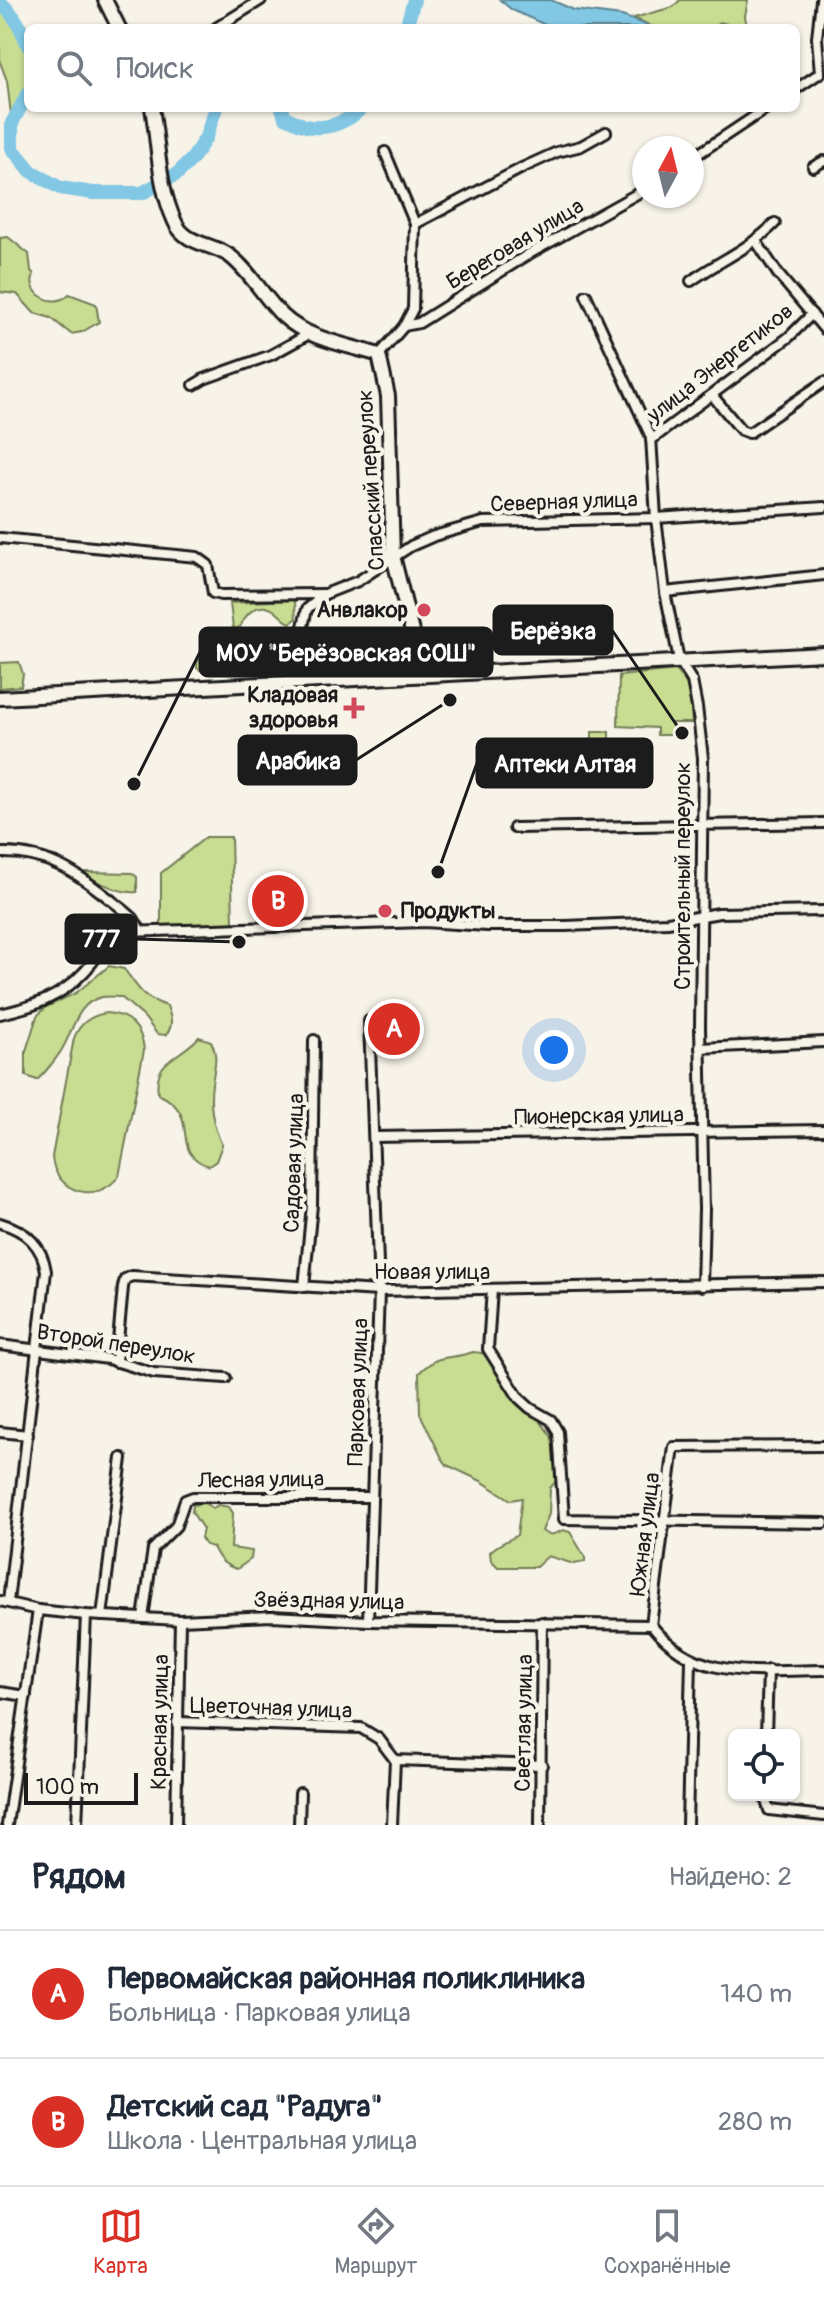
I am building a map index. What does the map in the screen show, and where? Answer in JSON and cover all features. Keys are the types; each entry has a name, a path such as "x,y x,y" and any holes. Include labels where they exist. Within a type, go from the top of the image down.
{"street":[{"path":"105,0 117,24"},
{"path":"222,24 261,0"},
{"path":"800,87 822,76 817,38 821,0"},
{"path":"152,112 158,170 175,224 184,236 228,254 242,267 258,290 300,329 379,355 404,326 413,309 415,224 385,152"},
{"path":"704,150 761,112"},
{"path":"415,224 524,167 557,152 581,146 606,132"},
{"path":"813,167 824,161"},
{"name":"Береговая улица","path":"404,326 419,323 529,254 632,197"},
{"path":"691,281 717,262 756,241 775,223"},
{"path":"756,241 778,274 824,329"},
{"name":"Строительный переулок","path":"586,295 651,440 665,592 679,660 692,681 703,758 700,1048 704,1209 702,1286"},
{"name":"улица Энергетиков","path":"651,440 789,337 812,314"},
{"path":"194,385 271,355 312,333"},
{"name":"Спасский переулок","path":"379,355 388,396 393,556 423,676"},
{"path":"712,395 741,430 749,433 824,382"},
{"name":"Северная улица","path":"325,594 358,581 393,556 434,536 483,522 656,518 824,507"},
{"path":"0,538 197,557 208,565 213,593 221,595 325,594"},
{"path":"665,592 824,575"},
{"path":"290,684 307,609 325,594"},
{"path":"0,698 824,654"},
{"path":"514,828 824,823"},
{"path":"0,853 20,852 56,862 125,911 141,931"},
{"path":"0,1014 27,1008 56,995 83,974 109,940 127,932 424,922 487,926 606,925 668,922 702,915 824,911"},
{"name":"Парковая улица","path":"368,1621 379,1291 369,1021"},
{"name":"Садовая улица","path":"304,1287 312,1205 314,1040"},
{"path":"700,1048 824,1042"},
{"name":"Пионерская улица","path":"374,1137 824,1130"},
{"path":"0,1223 28,1236 41,1252 46,1280 4,1602"},
{"name":"Новая улица","path":"116,1362 123,1287 125,1279 132,1276 379,1291 824,1282"},
{"path":"492,1289 488,1349 519,1398 551,1420 558,1432 564,1519 824,1523"},
{"name":"Второй переулок","path":"0,1345 116,1362 154,1373 226,1378"},
{"path":"0,1432 28,1435"},
{"name":"Южная улица","path":"651,1625 674,1447 824,1446"},
{"path":"102,1616 122,1458"},
{"name":"Лесная улица","path":"143,1618 153,1549 176,1526 185,1500 193,1497 372,1497"},
{"name":"Звёздная улица","path":"4,1602 38,1610 86,1615 180,1620 272,1616 368,1621 651,1625"},
{"path":"7,1825 38,1610"},
{"path":"77,1825 86,1615"},
{"name":"Красная улица","path":"176,1825 180,1620"},
{"name":"Светлая улица","path":"540,1825 542,1622"},
{"path":"651,1625 665,1643 691,1660 725,1669 824,1670"},
{"path":"687,1825 691,1660"},
{"path":"766,1729 768,1670"},
{"path":"0,1692 26,1696"},
{"name":"Цветочная улица","path":"177,1722 361,1728 379,1739 395,1760"},
{"path":"392,1825 395,1760 542,1765"},
{"path":"299,1825 300,1793"},
{"path":"766,1801 769,1810 824,1816"}],"green space":[{"path":"680,0 748,0 746,24 647,24 634,18 673,7"},
{"path":"0,4 17,22 24,36 24,104 12,123 7,81 0,62"},
{"path":"8,237 29,254 34,274 32,281 37,293 49,300 63,299 69,294 96,304 99,322 82,332 71,334 51,318 34,313 17,294 0,292 0,238"},
{"path":"293,600 296,619 290,623 275,611 263,607 253,610 240,627 233,629 230,603"},
{"path":"219,650 228,656 226,666 210,673 197,668 197,662 212,651"},
{"path":"19,662 23,674 21,686 0,688 0,663"},
{"path":"675,670 689,686 692,723 672,723 672,735 657,735 657,728 618,726 619,676"},
{"path":"592,732 609,732 609,765 592,765"},
{"path":"206,837 231,837 233,925 161,927 161,873"},
{"path":"86,872 132,873 137,877 137,892 117,890 86,878"},
{"path":"109,966 124,969 146,996 167,1006 171,1024 166,1035 157,1034 144,1017 121,997 102,997 86,1005 61,1051 40,1077 37,1080 26,1076 26,1051 37,1016 46,1007 76,993"},
{"path":"106,1013 121,1016 132,1023 137,1028 144,1050 119,1176 100,1190 78,1191 61,1179 52,1157 74,1038 86,1021"},
{"path":"199,1037 211,1041 213,1047 211,1108 222,1145 216,1161 209,1166 196,1160 190,1152 180,1112 158,1094 157,1082 163,1067"},
{"path":"473,1352 487,1356 498,1375 514,1384 529,1414 536,1415 561,1450 562,1475 550,1488 549,1514 542,1531 550,1534 563,1530 570,1532 585,1562 574,1564 548,1556 536,1567 498,1567 491,1560 490,1552 493,1549 517,1535 522,1498 511,1500 447,1465 420,1414 419,1373 439,1359"},
{"path":"204,1503 213,1508 218,1505 229,1507 233,1513 231,1548 252,1551 251,1559 237,1569 225,1563 213,1547 206,1545 201,1538 203,1529 192,1512 193,1505"}],"water":[{"path":"500,0 551,0 574,10 622,16 644,24 543,24 512,10"}],"waterway":[{"path":"407,24 414,0"},
{"path":"0,3 14,17 24,37"},
{"path":"24,100 12,123 12,148 31,171 60,188 93,193 142,193 177,174 193,158 206,137 215,112"},
{"path":"283,112 285,117 311,127 332,125 357,112"}],"place":[{"name":"Анвлакор","path":"424,610"},
{"name":"Арабика","path":"450,700"},
{"name":"Кладовая здоровья","path":"354,708"},
{"name":"Берёзка","path":"682,733"},
{"name":"МОУ \"Берёзовская СОШ\"","path":"134,784"},
{"name":"Аптеки Алтая","path":"438,872"},
{"name":"Детский сад \"Радуга\"","path":"278,901"},
{"name":"Продукты","path":"385,911"},
{"name":"777","path":"239,942"},
{"name":"Первомайская районная поликлиника","path":"394,1029"}]}
